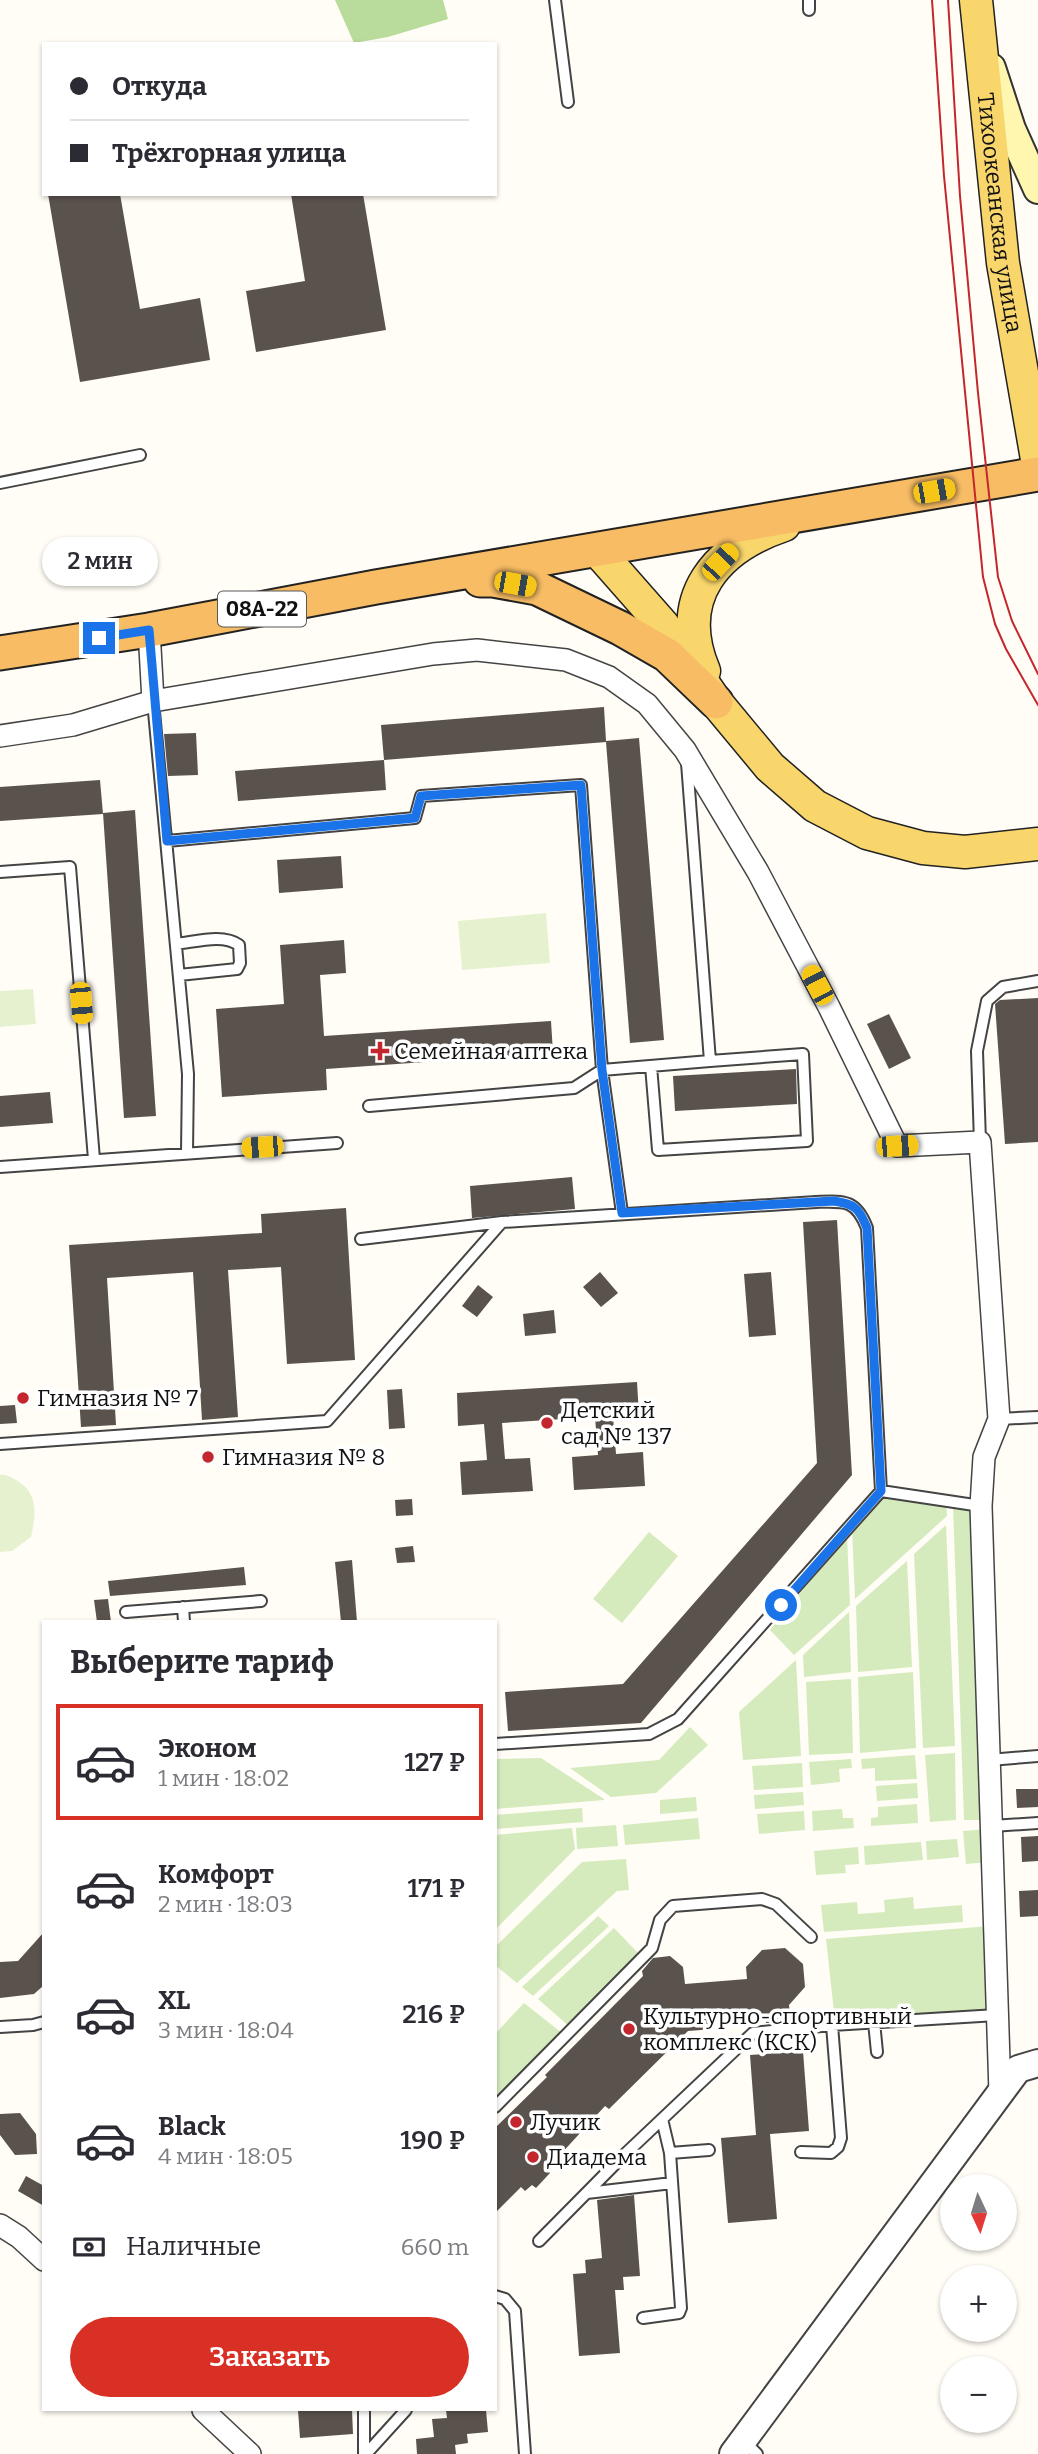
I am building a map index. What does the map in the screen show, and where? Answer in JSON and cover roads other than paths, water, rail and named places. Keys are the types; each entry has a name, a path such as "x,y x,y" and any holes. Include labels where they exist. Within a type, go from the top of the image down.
{"highway":[{"name":"08А-22","path":"0,653 149,630 376,587 1038,474"},
{"path":"376,587 493,580 537,588 620,628 667,655 716,702"}],"main road":[{"path":"976,0 992,75 1011,129 1038,188"},
{"name":"Тихоокеанская улица","path":"976,0 1003,263 1038,465"},
{"path":"716,702 698,657 693,628 697,599 710,573 731,551 757,534 802,518 856,504"},
{"path":"597,550 663,625 716,702 770,767 815,806 867,833 923,848 965,852 1038,844"}],"street":[{"path":"149,630 153,701"},
{"path":"0,736 74,725 153,701 433,654 477,650 566,660 609,677 647,704 685,750 758,873 829,1007 897,1146 980,1142 999,1419 984,1457 981,1506 1000,2093"},
{"path":"744,2449 1018,2069 1038,2063"},
{"path":"0,2225 19,2237 42,2258"},
{"path":"204,2411 250,2454"}],"lane":[{"path":"555,0 568,102"},
{"path":"0,483 140,455"},
{"path":"153,701 188,1074 187,1152"},
{"path":"685,750 710,1061"},
{"path":"167,841 415,818 421,796 581,785 602,1070 622,1213"},
{"path":"0,872 70,867 94,1159"},
{"path":"176,944 223,939 239,945 240,963 237,969 179,975"},
{"path":"980,1142 977,1051 987,1001 1003,987 1038,981"},
{"path":"369,1106 574,1088 602,1070 710,1061 803,1054 807,1141 658,1150 651,1066"},
{"path":"0,1167 337,1143"},
{"path":"361,1239 502,1222 834,1201 850,1203 861,1213 867,1228 881,1491 678,1719 649,1734 497,1744"},
{"path":"0,1444 327,1421 502,1222"},
{"path":"999,1419 1038,1416"},
{"path":"881,1491 981,1506"},
{"path":"126,1612 261,1601"},
{"path":"183,1607 184,1620"},
{"path":"989,1760 1038,1756"},
{"path":"992,1826 1038,1823"},
{"path":"497,2105 652,1948 660,1920 673,1906 762,1899 776,1904 811,1937"},
{"path":"539,2241 753,2033 832,2025 997,2015"},
{"path":"874,2022 877,2052"},
{"path":"0,2027 42,2023"},
{"path":"801,2152 831,2153 838,2147 841,2138 832,2025"},
{"path":"643,2318 674,2315 680,2313 681,2308 670,2153 662,2119"},
{"path":"670,2153 709,2150"},
{"path":"587,2193 672,2183"},
{"path":"497,2297 505,2299 515,2311 525,2454"},
{"path":"364,2411 365,2454"},
{"path":"365,2454 405,2411"}],"tram line":[{"path":"932,0 944,176 983,577 995,624 1038,705"},
{"path":"948,0 960,196 998,577 1012,621 1038,674"}],"place":[{"name":"Семейная аптека","path":"380,1051"},
{"name":"Гимназия № 7","path":"23,1398"},
{"name":"Детский сад № 137","path":"547,1423"},
{"name":"Гимназия № 8","path":"208,1457"},
{"name":"Культурно-спортивный комплекс (КСК)","path":"629,2029"},
{"name":"Лучик","path":"516,2122"},
{"name":"Диадема","path":"533,2157"}]}
